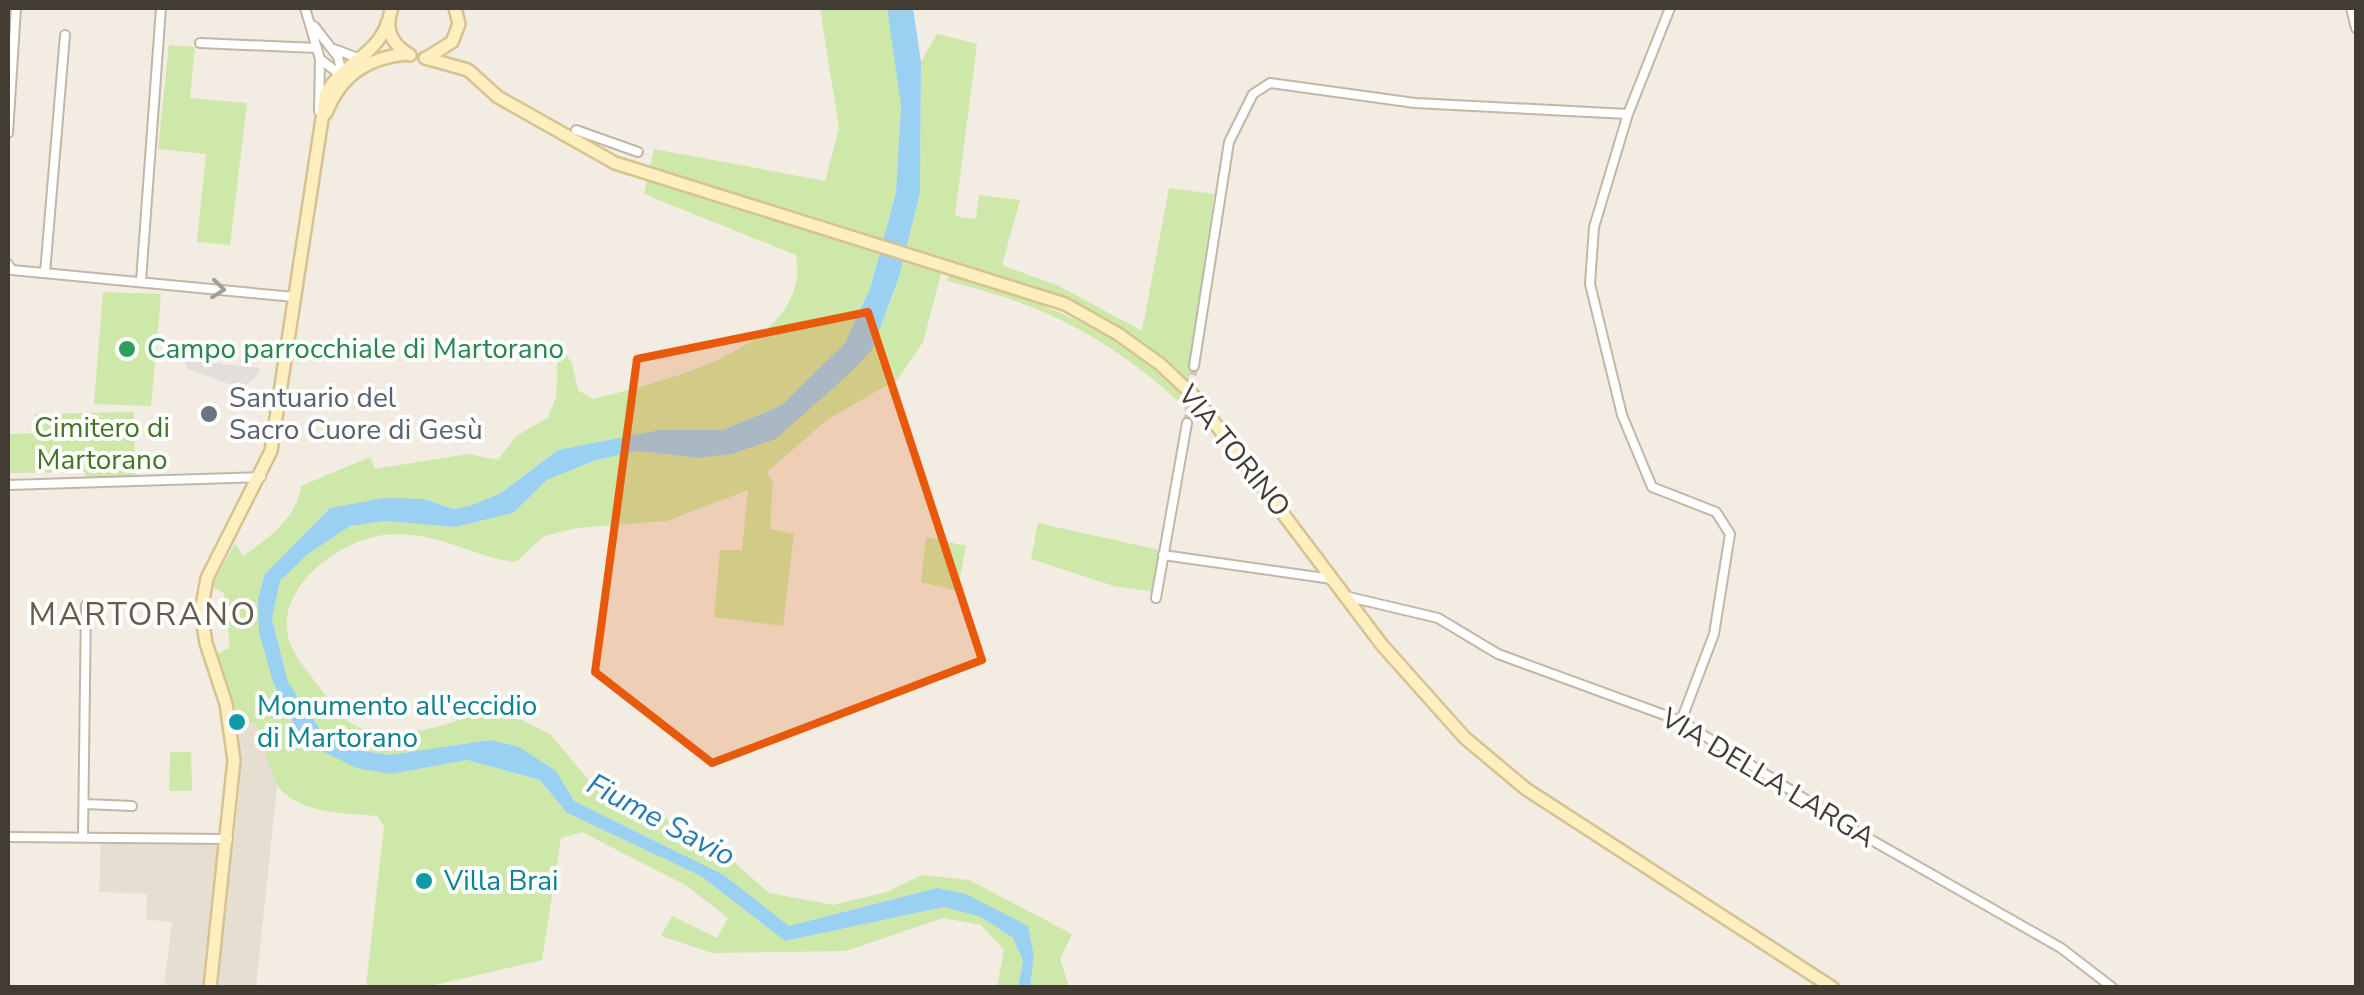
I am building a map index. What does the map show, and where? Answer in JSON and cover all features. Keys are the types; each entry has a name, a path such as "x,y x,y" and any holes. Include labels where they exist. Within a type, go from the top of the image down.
{"main road":[{"path":"210,988 234,760 226,704 206,643 201,612 207,578 261,478 279,412 319,115 343,74 378,44 392,8"},
{"path":"455,8 468,70"},
{"path":"388,21 393,40 408,54"},
{"path":"425,58 445,50 457,32"},
{"path":"315,150 343,74 373,60 408,54"},
{"name":"VIA TORINO","path":"408,54 468,70 498,97 616,163 1002,282 1094,318 1160,364 1223,431 1435,710 1496,767 1833,988"}],"street":[{"path":"8,134 16,8"},
{"path":"141,281 161,8"},
{"path":"306,8 320,59 319,115"},
{"path":"1670,8 1628,114 1594,227 1590,284 1622,415 1652,487 1716,512 1730,534 1714,634 1681,721"},
{"path":"2352,8 2356,28"},
{"path":"310,20 333,49 343,74"},
{"path":"45,273 66,35"},
{"path":"200,44 317,48"},
{"path":"333,49 358,58"},
{"path":"320,59 343,74"},
{"path":"1194,366 1229,142 1252,94 1270,83 1416,103 1628,114"},
{"path":"576,130 638,152"},
{"path":"587,148 606,142"},
{"path":"8,264 12,270 294,298"},
{"path":"1156,598 1187,423"},
{"path":"8,486 261,478"},
{"path":"1163,555 1332,579"},
{"name":"VIA DELLA LARGA","path":"1345,596 1438,618 1498,654 1681,721 1854,830 2061,948 2113,988"},
{"path":"83,837 86,605"},
{"path":"85,804 132,806"},
{"path":"8,836 228,839"}],"highlighted area":[{"path":"868,312 982,660 712,763 595,672 637,359"}],"shaded area":[{"path":"183,360 260,368 242,389 188,369"},
{"path":"254,721 277,787 256,987 164,987 172,923 146,919 147,894 99,892 101,840 234,842 240,780 236,726"}],"green space":[{"path":"820,8 887,8 901,106 896,192 871,286 845,343 782,405 723,430 659,430 558,450 501,493 470,506 453,509 424,499 330,508 265,574 258,598 296,728 391,774 467,760 540,780 567,813 701,876 785,941 944,907 981,917 1013,938 1023,961 1018,987 997,987 1004,950 981,925 943,918 846,951 712,953 661,936 672,916 717,938 728,918 687,886 582,832 561,838 542,960 426,987 366,987 384,826 377,816 312,807 279,788 255,722 236,726 215,654 230,648 224,593 211,586 235,544 243,556 280,526 294,508 301,486 370,457 375,469 468,454 498,460 516,436 548,418 556,397 559,342 572,364 578,390 593,399 655,383 726,356 757,337 781,315 795,287 796,255 644,194 654,149 825,181 839,128"},
{"path":"937,34 977,44 955,216 976,219 979,195 1020,200 1002,265 1059,286 1142,331 1169,188 1214,194 1188,383 1131,339 1074,306 945,259 923,342 898,379 828,419 767,472 773,482 770,529 794,534 783,626 714,617 720,550 742,550 748,490 667,521 577,528 544,536 516,562 420,536 366,539 329,557 313,571 290,604 287,623 296,655 353,725 386,733 419,731 497,708 550,734 597,790 674,822 728,857 769,893 833,905 887,892 922,875 969,880 1072,934 1060,959 1069,987 1030,987 1034,956 1028,926 937,888 789,926 724,875 574,801 556,771 490,740 390,755 356,750 321,732 288,682 272,619 280,581 308,554 350,526 383,521 455,527 513,513 547,480 596,460 638,451 699,458 732,454 776,439 872,350 899,277 920,193 921,62"},
{"path":"169,45 195,47 190,98 247,103 230,245 197,242 206,154 158,149"},
{"path":"950,274 1047,307 1104,335 1158,373 1185,397 1184,406 1129,361 1074,327 1014,301 946,281"},
{"name":"Campo parrocchiale di Martorano","path":"103,292 161,294 151,406 94,404"},
{"name":"Cimitero di Martorano","path":"134,412 135,477 86,478 85,472 8,473 8,434 35,433 35,414"},
{"path":"1038,523 1159,550 1154,592 1114,586 1031,559"},
{"path":"926,537 966,546 957,591 921,582"},
{"path":"170,752 191,752 192,791 169,791"}],"water":[{"path":"887,8 913,8 921,62 920,193 899,277 872,350 850,373 776,439 732,454 699,458 638,451 596,460 547,480 513,513 455,527 384,521 350,526 308,554 280,581 272,619 288,682 321,731 356,750 390,755 490,740 519,747 556,771 574,801 724,875 789,926 937,888 966,894 1028,926 1034,956 1030,987 1018,987 1023,961 1013,938 981,917 944,907 785,941 701,876 567,813 540,780 467,760 391,774 357,768 318,749 296,728 273,682 259,632 258,598 265,574 330,508 385,498 424,499 453,509 470,506 501,493 558,450 659,430 723,430 782,405 845,343 871,286 896,192 901,106"}],"tunnel":[{"path":"1187,423 1194,366"}],"place":[{"name":"Campo parrocchiale di Martorano","path":"127,349"},
{"name":"Santuario del Sacro Cuore di Gesù","path":"209,414"},
{"name":"Monumento all'eccidio di Martorano","path":"237,722"},
{"name":"Villa Brai","path":"424,881"}],"district":[{"name":"MARTORANO","path":"143,614"}],"water label":[{"name":"Fiume Savio","path":"661,820"}]}
